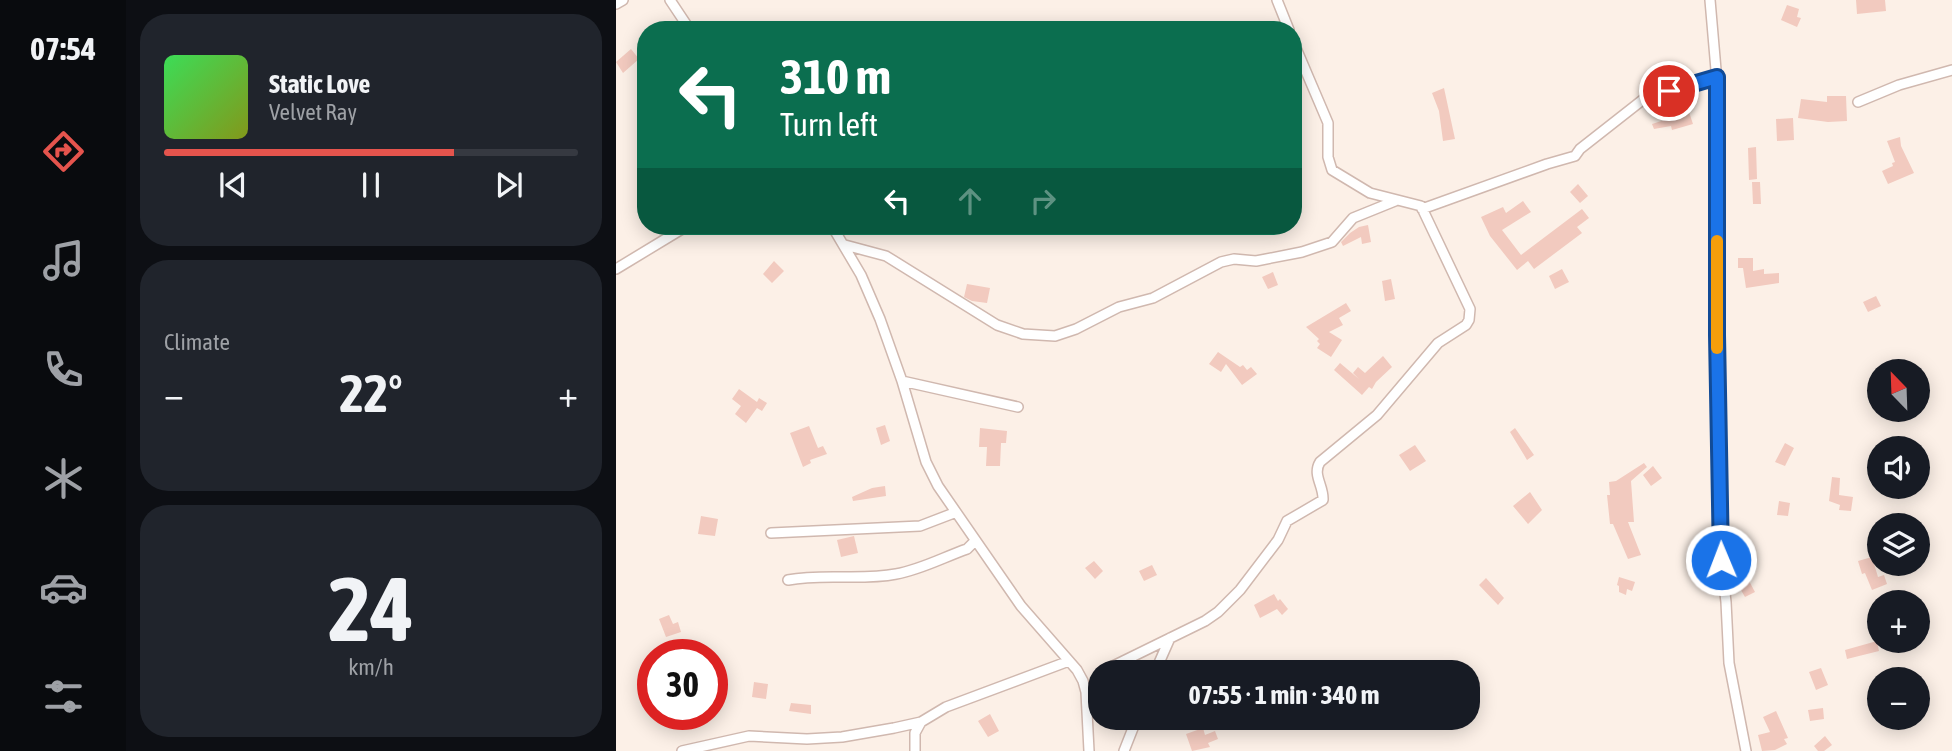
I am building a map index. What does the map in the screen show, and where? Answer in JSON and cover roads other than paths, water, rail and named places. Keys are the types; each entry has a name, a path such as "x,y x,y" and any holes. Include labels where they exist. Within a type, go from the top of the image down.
{"street":[{"path":"616,4 623,0"},
{"path":"670,0 684,21"},
{"path":"1277,0 1285,21"},
{"path":"1710,0 1717,77 1717,335 1721,560 1729,663 1746,751"},
{"path":"1125,660 1211,617 1240,590 1278,540 1287,521 1323,500 1317,474 1320,463 1377,415 1438,343 1460,330 1469,320 1470,309 1422,209 1418,205 1370,193 1336,175 1332,170 1328,157 1328,122 1302,62"},
{"path":"1858,102 1899,85 1952,70"},
{"path":"1422,209 1575,156 1580,149 1645,98 1717,77"},
{"path":"845,245 886,256 997,325 1023,334 1055,336 1076,329 1119,307 1153,298 1221,262 1234,259 1256,261 1332,242 1353,218 1395,201"},
{"path":"616,269 672,235"},
{"path":"838,235 880,319 926,462 954,513 1021,606 1083,681 1089,751"},
{"path":"902,381 1018,407"},
{"path":"771,533 920,526 954,513"},
{"path":"788,580 811,576 863,578 898,574 967,549 975,541"},
{"path":"1159,660 1170,638"},
{"path":"682,751 749,736 807,739 842,737 921,722 946,707 1069,661"},
{"path":"1083,681 1088,678"},
{"path":"915,751 915,733 921,722"},
{"path":"1124,751 1133,730"}]}
